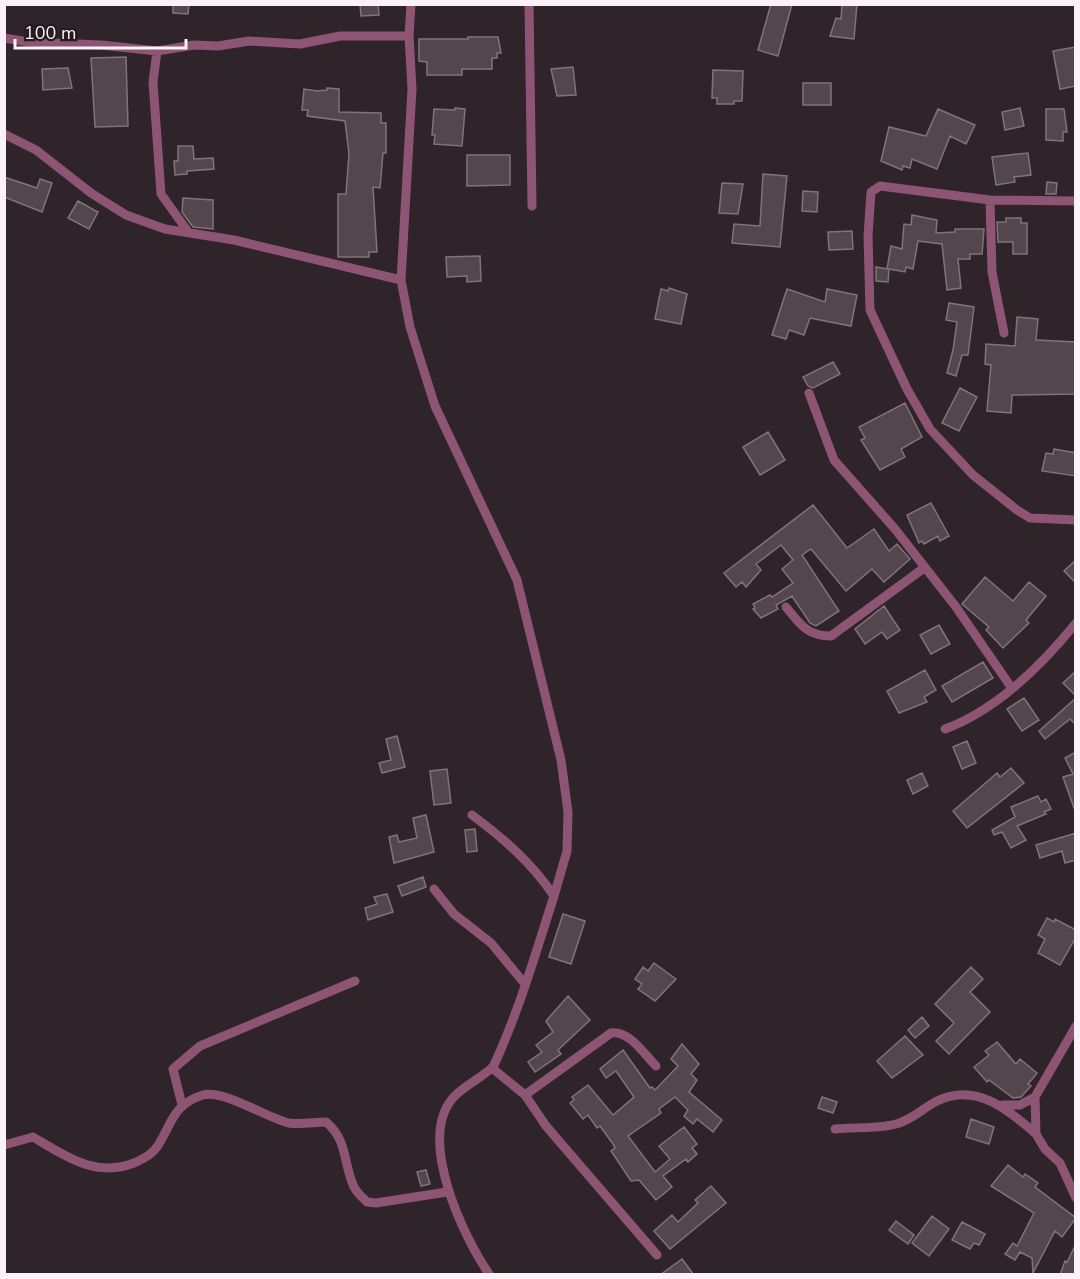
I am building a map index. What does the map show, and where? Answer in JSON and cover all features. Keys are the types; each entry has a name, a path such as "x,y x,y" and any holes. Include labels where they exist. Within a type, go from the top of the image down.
{"street":[{"path":"411,4 409,36 412,89 401,280 410,327 435,406 519,591 561,760 568,812 567,850 554,896 525,984 492,1068 468,1083 451,1100 442,1117 441,1148 447,1192 489,1275"},
{"path":"529,4 532,206"},
{"path":"4,38 28,42 101,45 157,51 194,45 218,46 249,41 300,44 339,36 409,36"},
{"path":"157,51 153,82 160,194 189,233"},
{"path":"4,134 36,150 91,193 126,215 165,229 234,240 401,280"},
{"path":"1076,201 990,200 880,186 871,192 868,236 870,310 907,389 930,429 973,475 1017,510 1030,518 1076,520"},
{"path":"990,200 992,272 1004,333"},
{"path":"809,393 834,460 895,529 956,607 1011,687"},
{"path":"786,607 805,630 817,636 831,636 924,568"},
{"path":"945,729 979,713 1049,655 1076,623"},
{"path":"472,814 499,835 538,872 554,896"},
{"path":"434,889 454,914 491,942 525,984"},
{"path":"182,1105 173,1069 200,1046 355,981"},
{"path":"1036,1134 1035,1097 1076,1026"},
{"path":"525,1095 611,1033 625,1035 656,1066"},
{"path":"492,1068 525,1095 546,1126 657,1255"},
{"path":"4,1145 33,1137 80,1164 109,1170 149,1156 159,1144 168,1122 182,1105 205,1094 221,1096 291,1123 326,1122 336,1131 346,1151 354,1188 366,1202 447,1192"},
{"path":"835,1129 896,1124 938,1100 962,1095 979,1096 1003,1106 1036,1134 1045,1149 1060,1162 1076,1198"},
{"path":"1003,1106 1020,1105 1035,1097"}],"building":[{"path":"173,4 189,4 188,14 173,13"},
{"path":"360,4 378,4 379,15 361,16"},
{"path":"771,4 792,4 778,56 758,50"},
{"path":"842,4 857,4 854,39 830,36 836,18 841,19"},
{"path":"468,37 498,37 501,53 497,53 497,58 492,58 492,69 462,69 462,75 427,75 427,62 419,61 419,39 468,39"},
{"path":"1076,47 1076,86 1060,89 1053,51"},
{"path":"126,57 128,126 95,127 91,58"},
{"path":"573,67 576,95 557,96 551,69"},
{"path":"68,68 72,88 43,90 42,69"},
{"path":"713,70 743,71 742,101 734,101 734,104 717,104 717,98 712,98"},
{"path":"803,83 831,83 831,105 803,105"},
{"path":"327,88 339,89 339,112 381,113 381,123 386,123 386,153 383,153 380,188 373,187 377,252 369,252 369,257 338,257 338,194 346,194 349,154 345,121 307,116 308,110 302,110 304,89 317,91 327,90"},
{"path":"455,108 465,109 462,146 434,144 435,135 432,135 434,109 455,110"},
{"path":"1020,108 1024,126 1005,130 1002,112"},
{"path":"938,109 975,125 966,144 950,136 937,169 912,159 910,168 903,166 902,170 881,161 889,127 926,136"},
{"path":"1046,109 1064,109 1067,132 1063,132 1063,141 1046,140"},
{"path":"178,146 193,146 194,159 213,158 214,169 187,171 187,174 175,175 174,161 178,161"},
{"path":"1028,153 1031,175 1014,177 1015,182 996,185 992,157"},
{"path":"467,155 510,155 510,185 467,186"},
{"path":"763,174 787,176 780,247 732,243 734,224 760,226"},
{"path":"4,177 37,188 40,179 52,183 42,212 4,197"},
{"path":"1047,182 1057,183 1056,194 1046,194"},
{"path":"722,183 743,184 738,214 719,213"},
{"path":"803,191 818,192 817,212 802,211"},
{"path":"183,198 213,200 213,229 193,227 182,212"},
{"path":"78,201 98,212 89,229 68,218"},
{"path":"912,215 937,220 936,233 955,232 955,229 984,229 982,254 970,254 970,259 958,259 961,288 947,290 942,244 918,241 913,269 906,267 905,272 889,269 888,282 876,281 876,267 887,269 891,246 902,249 904,224 911,225"},
{"path":"1006,218 1021,218 1021,223 1027,223 1027,254 1013,254 1013,242 998,242 997,222 1006,222"},
{"path":"852,231 853,249 829,250 828,232"},
{"path":"480,256 481,281 467,282 467,276 447,277 446,257"},
{"path":"669,288 687,294 681,324 655,319 661,289 668,291"},
{"path":"787,289 825,302 827,289 857,295 851,326 810,318 804,335 789,330 786,339 772,335"},
{"path":"949,303 974,307 968,355 962,355 956,376 947,373 957,322 946,320"},
{"path":"1017,317 1038,319 1036,340 1076,342 1076,394 1012,395 1011,413 987,411 991,365 985,364 986,344 1015,346"},
{"path":"833,362 840,374 813,388 808,386 803,377"},
{"path":"960,388 977,397 959,431 942,423"},
{"path":"905,403 922,437 901,449 905,457 880,470 861,440 865,438 859,427"},
{"path":"768,432 785,460 760,475 743,447"},
{"path":"1054,449 1076,453 1076,476 1042,471 1046,453 1053,454"},
{"path":"931,503 949,536 940,541 938,536 924,544 922,541 919,543 907,515"},
{"path":"813,505 847,548 874,529 889,551 897,544 910,559 884,582 872,569 846,591 811,549 802,555 839,611 816,626 810,623 792,596 776,605 778,609 761,618 753,609 755,608 753,604 770,595 772,597 793,583 782,569 793,560 781,545 756,564 761,570 746,587 742,582 736,587 724,573"},
{"path":"1076,560 1076,583 1064,571"},
{"path":"985,577 1013,601 1029,582 1046,596 1026,620 1029,623 1003,648 986,630 989,627 962,604"},
{"path":"884,606 900,630 887,639 882,632 865,644 855,629"},
{"path":"939,625 950,644 931,654 920,635"},
{"path":"983,662 993,678 952,702 942,686"},
{"path":"925,670 936,690 924,697 927,702 899,713 887,691"},
{"path":"1076,671 1076,696 1063,683"},
{"path":"1024,698 1039,720 1022,731 1007,709"},
{"path":"1076,698 1076,725 1070,719 1045,739 1039,731"},
{"path":"397,736 405,767 382,773 379,763 391,760 386,739"},
{"path":"967,741 976,763 962,769 953,747"},
{"path":"1076,752 1076,808 1074,808 1063,777 1073,774 1065,758"},
{"path":"1011,768 1024,783 967,828 953,811 997,773 1000,777"},
{"path":"447,769 451,803 434,805 430,771"},
{"path":"922,773 928,786 913,794 907,780"},
{"path":"1038,796 1041,802 1046,799 1051,809 1044,812 1046,814 1017,826 1026,840 1011,848 1002,832 994,835 992,830 1015,817 1011,807"},
{"path":"426,815 434,852 394,863 389,837 397,835 399,842 417,838 413,818"},
{"path":"475,829 477,851 467,852 465,830"},
{"path":"1076,833 1076,860 1065,863 1062,851 1040,858 1036,845"},
{"path":"423,877 426,887 402,896 398,886"},
{"path":"387,894 393,912 368,920 365,908 377,904 374,897"},
{"path":"563,914 585,921 571,964 549,957"},
{"path":"1047,918 1054,922 1055,919 1076,930 1076,937 1060,965 1038,953 1045,939 1038,935"},
{"path":"654,963 676,979 655,1001 638,989 642,984 635,979 643,967 648,971"},
{"path":"971,967 983,979 970,992 990,1012 949,1054 936,1041 954,1023 935,1004"},
{"path":"568,996 590,1020 558,1050 561,1054 535,1072 528,1062 542,1052 536,1045 553,1032 546,1021"},
{"path":"922,1017 929,1026 915,1038 908,1030"},
{"path":"905,1036 923,1055 892,1078 877,1061"},
{"path":"997,1042 1016,1064 1020,1059 1037,1073 1028,1084 1031,1086 1021,1097 1013,1098 989,1080 987,1082 974,1067 989,1055 985,1051"},
{"path":"682,1044 699,1064 691,1074 697,1080 689,1092 722,1120 713,1132 697,1119 693,1124 684,1116 688,1110 675,1097 659,1109 661,1113 628,1136 655,1172 670,1159 659,1146 684,1127 697,1144 692,1148 697,1154 688,1162 686,1159 663,1176 672,1187 656,1200 639,1180 631,1181 611,1151 615,1148 600,1126 597,1128 588,1115 583,1119 570,1103 574,1100 572,1097 588,1085 613,1115 634,1097 616,1071 606,1078 600,1069 623,1050 650,1088 655,1090 678,1066 671,1059"},
{"path":"822,1097 837,1102 833,1113 818,1108"},
{"path":"971,1119 994,1127 989,1144 966,1137"},
{"path":"1008,1165 1023,1177 1025,1174 1038,1183 1035,1187 1076,1218 1062,1237 1055,1231 1033,1273 1032,1258 1020,1252 1015,1260 1005,1254 1013,1243 1017,1246 1034,1213 991,1186"},
{"path":"426,1170 430,1184 421,1186 417,1172"},
{"path":"711,1186 726,1203 670,1249 654,1231 672,1215 678,1222 698,1203 695,1200"},
{"path":"932,1216 949,1229 929,1256 912,1243"},
{"path":"896,1221 914,1235 908,1244 889,1230"},
{"path":"962,1222 985,1234 979,1245 974,1243 970,1249 952,1240"},
{"path":"1076,1244 1076,1275 1060,1275 1065,1261 1067,1262"},
{"path":"682,1259 694,1275 660,1275"}]}
